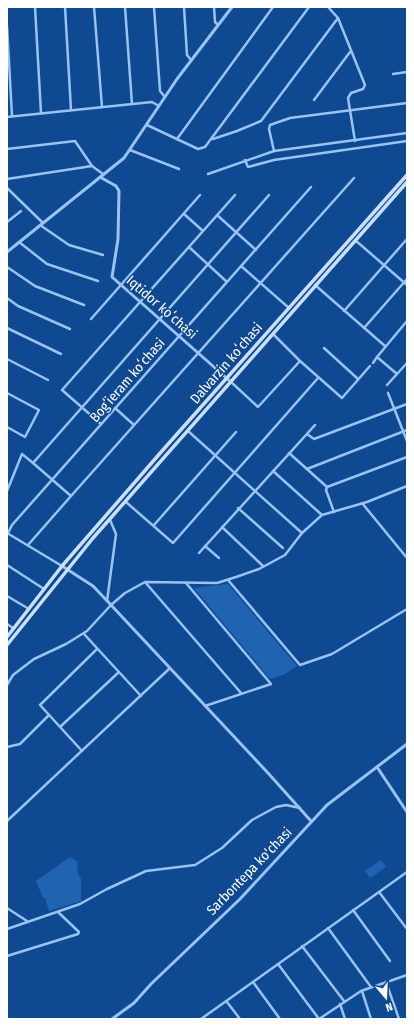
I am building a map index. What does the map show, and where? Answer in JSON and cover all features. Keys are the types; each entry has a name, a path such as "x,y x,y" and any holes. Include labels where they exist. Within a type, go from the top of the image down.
{"main road":[{"name":"Dalvarzin koʻchasi","path":"7,637 62,566 407,175"},
{"name":"Dalvarzin koʻchasi","path":"7,646 68,568 206,409 407,182"},
{"path":"317,276 321,279"},
{"path":"203,406 206,409"}],"street":[{"path":"35,7 42,113"},
{"path":"65,7 71,110"},
{"path":"94,7 102,107"},
{"path":"125,7 132,104"},
{"path":"154,7 160,91 165,97"},
{"path":"184,7 187,55 192,61"},
{"path":"214,7 215,22 218,25"},
{"path":"7,252 124,158 165,97 232,7"},
{"path":"177,140 272,7"},
{"path":"147,125 177,140 202,148 213,138 309,7"},
{"path":"328,7 338,18 350,52 365,85 363,89 349,95 354,141"},
{"path":"213,138 237,131 260,121 338,18"},
{"path":"7,26 12,116"},
{"path":"314,100 350,52"},
{"path":"393,74 407,72"},
{"path":"7,117 152,102 159,106"},
{"path":"274,151 269,129 270,125 290,118 407,102"},
{"path":"208,174 274,151 407,133"},
{"path":"7,149 73,140 92,166 103,174"},
{"path":"245,160 248,167 274,160 407,141"},
{"path":"130,150 179,169"},
{"path":"7,179 92,166"},
{"name":"Iqtidor koʻchasi","path":"100,177 116,186 119,191 118,239 111,275 178,337 231,382"},
{"path":"28,545 354,178"},
{"name":"Bogʻieram koʻchasi","path":"8,533 12,525 311,187"},
{"path":"7,188 42,224 69,246 103,255"},
{"path":"101,424 62,390 235,195"},
{"path":"33,463 269,195"},
{"path":"91,319 200,196"},
{"path":"7,222 21,211"},
{"path":"184,214 203,231"},
{"path":"217,215 256,250"},
{"path":"344,310 407,239"},
{"path":"355,240 407,285"},
{"path":"19,242 47,264 98,281"},
{"path":"189,247 227,282"},
{"path":"241,266 289,308"},
{"path":"7,267 35,286 84,305"},
{"path":"364,328 407,279"},
{"path":"315,285 385,346"},
{"path":"7,298 18,306 70,329"},
{"path":"273,334 318,378 342,398 407,321"},
{"path":"7,328 61,354"},
{"path":"324,348 358,379"},
{"path":"378,357 397,374"},
{"path":"7,358 48,380"},
{"path":"231,382 258,407 300,361"},
{"path":"387,385 407,363"},
{"path":"126,502 173,543 318,378"},
{"path":"7,393 39,410 25,437 7,427"},
{"path":"388,393 407,441"},
{"path":"307,434 314,439 407,404"},
{"path":"115,408 134,425"},
{"path":"199,553 238,508 315,425"},
{"path":"188,430 256,489 302,532"},
{"path":"307,468 407,430"},
{"path":"154,525 236,432"},
{"path":"289,453 327,487 326,490 334,512"},
{"path":"7,491 22,454 71,496"},
{"path":"327,487 407,457"},
{"path":"272,471 322,515"},
{"path":"7,685 13,675 34,659 84,634 111,605 125,593 145,582 217,583 228,580 263,566 285,555 302,532 322,515 362,504 407,486"},
{"path":"362,504 407,558"},
{"path":"238,508 283,548"},
{"path":"106,601 116,534 110,520"},
{"path":"222,527 263,566"},
{"path":"8,533 62,566 68,568 93,586 311,821"},
{"path":"205,546 219,558"},
{"path":"7,565 44,589"},
{"path":"228,580 300,665 332,654 407,609"},
{"path":"145,582 241,693"},
{"path":"186,583 271,682 271,684 205,706"},
{"path":"7,596 28,609"},
{"path":"7,624 13,628"},
{"path":"84,634 141,696"},
{"path":"82,751 40,705 97,649"},
{"path":"7,821 169,669"},
{"path":"60,727 119,672"},
{"path":"7,747 20,744 49,716"},
{"name":"Sarbontepa ko'chasi","path":"112,1019 134,1003 151,984 240,899 327,805 407,744"},
{"path":"377,767 407,812"},
{"path":"7,929 89,900 107,889 146,872 195,865 222,848 252,820 276,807 286,805 300,808"},
{"path":"201,1019 227,1002 302,946 407,872"},
{"path":"379,892 407,929"},
{"path":"7,908 27,922"},
{"path":"353,910 390,961"},
{"path":"7,956 78,934 79,932 58,912"},
{"path":"328,928 372,987"},
{"path":"302,946 344,1001"},
{"path":"278,964 319,1019 361,991 407,974"},
{"path":"253,982 280,1019"},
{"path":"386,982 399,1019"},
{"path":"361,991 371,1019"},
{"path":"227,1002 240,1019"},
{"path":"340,1004 345,1019"}],"shaded area":[{"path":"228,584 297,666 285,674 270,679 194,588"},
{"path":"70,857 77,861 78,874 81,879 81,901 49,911 45,898 43,898 36,881"},
{"path":"381,860 386,867 370,878 365,871"}]}
